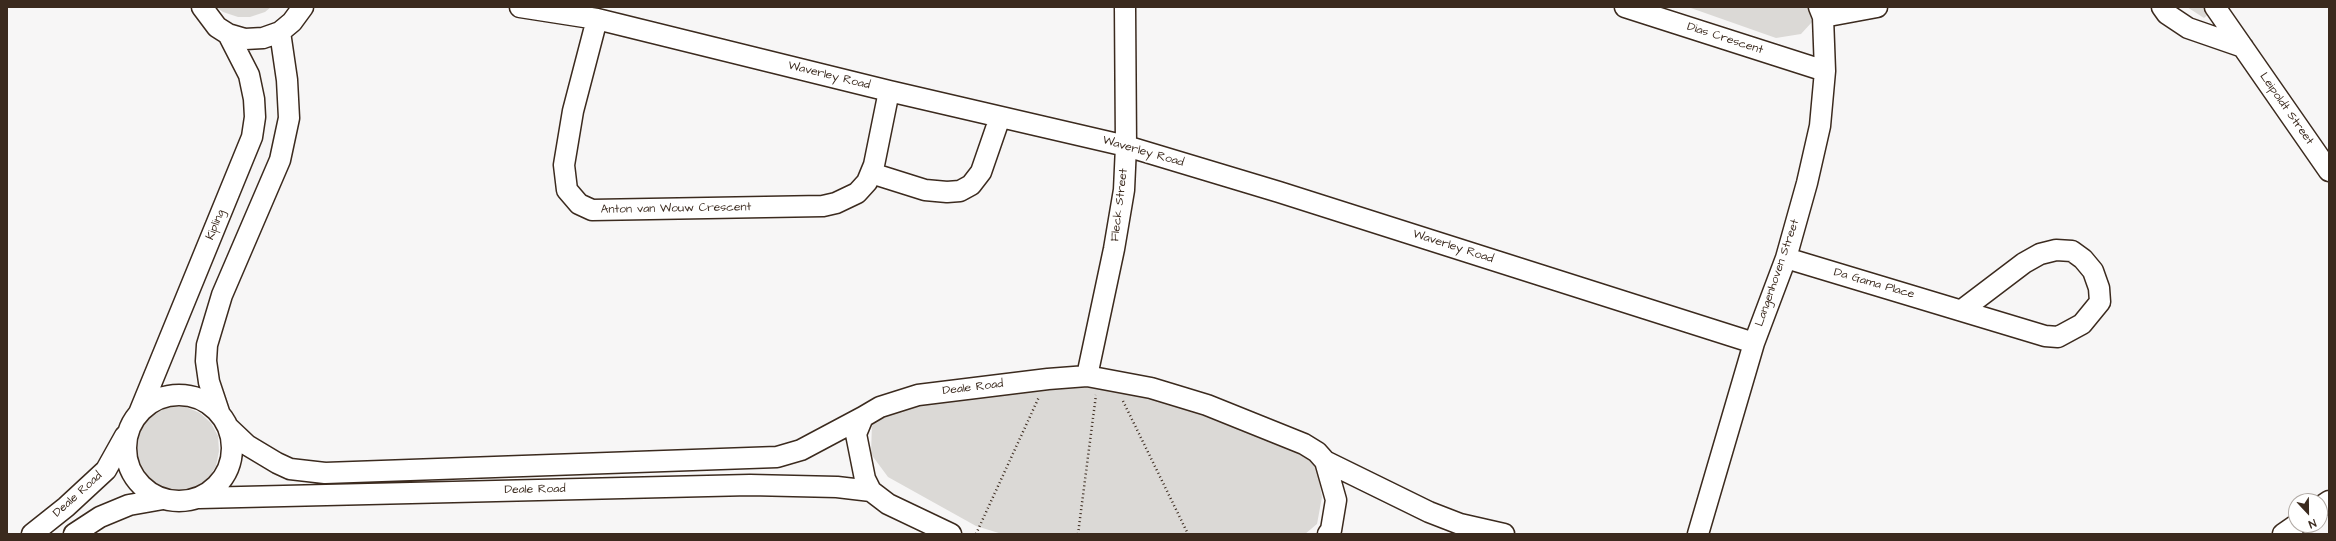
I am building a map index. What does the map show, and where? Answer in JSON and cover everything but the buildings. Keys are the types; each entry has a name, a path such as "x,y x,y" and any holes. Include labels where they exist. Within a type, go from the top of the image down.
{"street":[{"path":"188,7 204,12 228,34 251,39 263,38 280,32 292,22 304,8"},
{"name":"Waverley Road","path":"520,7 597,19 889,91 1126,146 1279,192 1754,343"},
{"name":"Fleck Street","path":"1099,378 1124,190 1126,146 1125,7"},
{"name":"Dias Crescent","path":"1625,7 1826,71"},
{"path":"1821,12 1877,7"},
{"path":"2162,7 2167,14 2188,28 2243,47"},
{"name":"Leipoldt Street","path":"2215,7 2329,171"},
{"name":"Langenhoven Street","path":"1698,534 1754,343 1786,258 1807,183 1820,126 1826,71 1821,12"},
{"name":"Anton van Wouw Crescent","path":"597,19 573,111 564,165 567,190 579,204 592,210 608,212 823,206 836,203 857,193 867,182 871,173 889,91"},
{"path":"74,534 100,517 129,505 164,499 181,501 198,498 213,489 224,476 231,460 232,443 209,382 206,361 210,333 222,295 280,160 289,118 287,80 280,32"},
{"name":"Kipling","path":"134,421 252,137 255,117 254,99 249,75 228,34"},
{"path":"871,173 925,190 947,192 960,191 971,185 981,172 1000,117"},
{"name":"Da Gama Place","path":"1786,258 1962,310 2022,331 2058,337 2082,324 2095,310 2100,302 2099,288 2093,272 2083,259 2072,251 2056,250 2040,254 2024,263 1962,310"},
{"name":"Deale Road","path":"224,420 248,445 277,463 290,469 325,473 777,456 802,450 880,407 918,395 1048,379 1099,378 1151,388 1207,405 1304,444 1317,452 1325,461 1429,512 1460,524 1504,534"},
{"path":"164,499 148,491 135,479 130,468 124,447 134,421 152,402 170,396 188,395 205,401 224,420"},
{"path":"863,416 856,434 865,479 871,491 888,504 941,532"},
{"name":"Deale Road","path":"32,534 66,507 106,470 134,421"},
{"path":"1325,461 1336,500 1331,530 1328,534"},
{"name":"Deale Road","path":"198,498 750,485 837,487 871,491"}],"path":[{"path":"1078,534 1099,378"},
{"path":"1099,378 1188,534"},
{"path":"976,534 1048,379"}],"shaded area":[{"path":"216,7 271,7 265,12 250,17 238,17 223,12"},
{"path":"1688,7 1809,7 1812,22 1801,34 1776,38"},
{"path":"2187,7 2206,7 2210,13 2204,18"},
{"path":"1040,382 1122,384 1293,443 1316,465 1322,497 1317,524 1305,534 1002,534 976,526 888,477 871,454 872,423 898,401"},
{"path":"171,407 186,407 200,413 211,423 218,436 219,451 216,466 210,476 199,485 185,491 170,491 156,487 144,478 130,447 145,420 157,411"}]}
